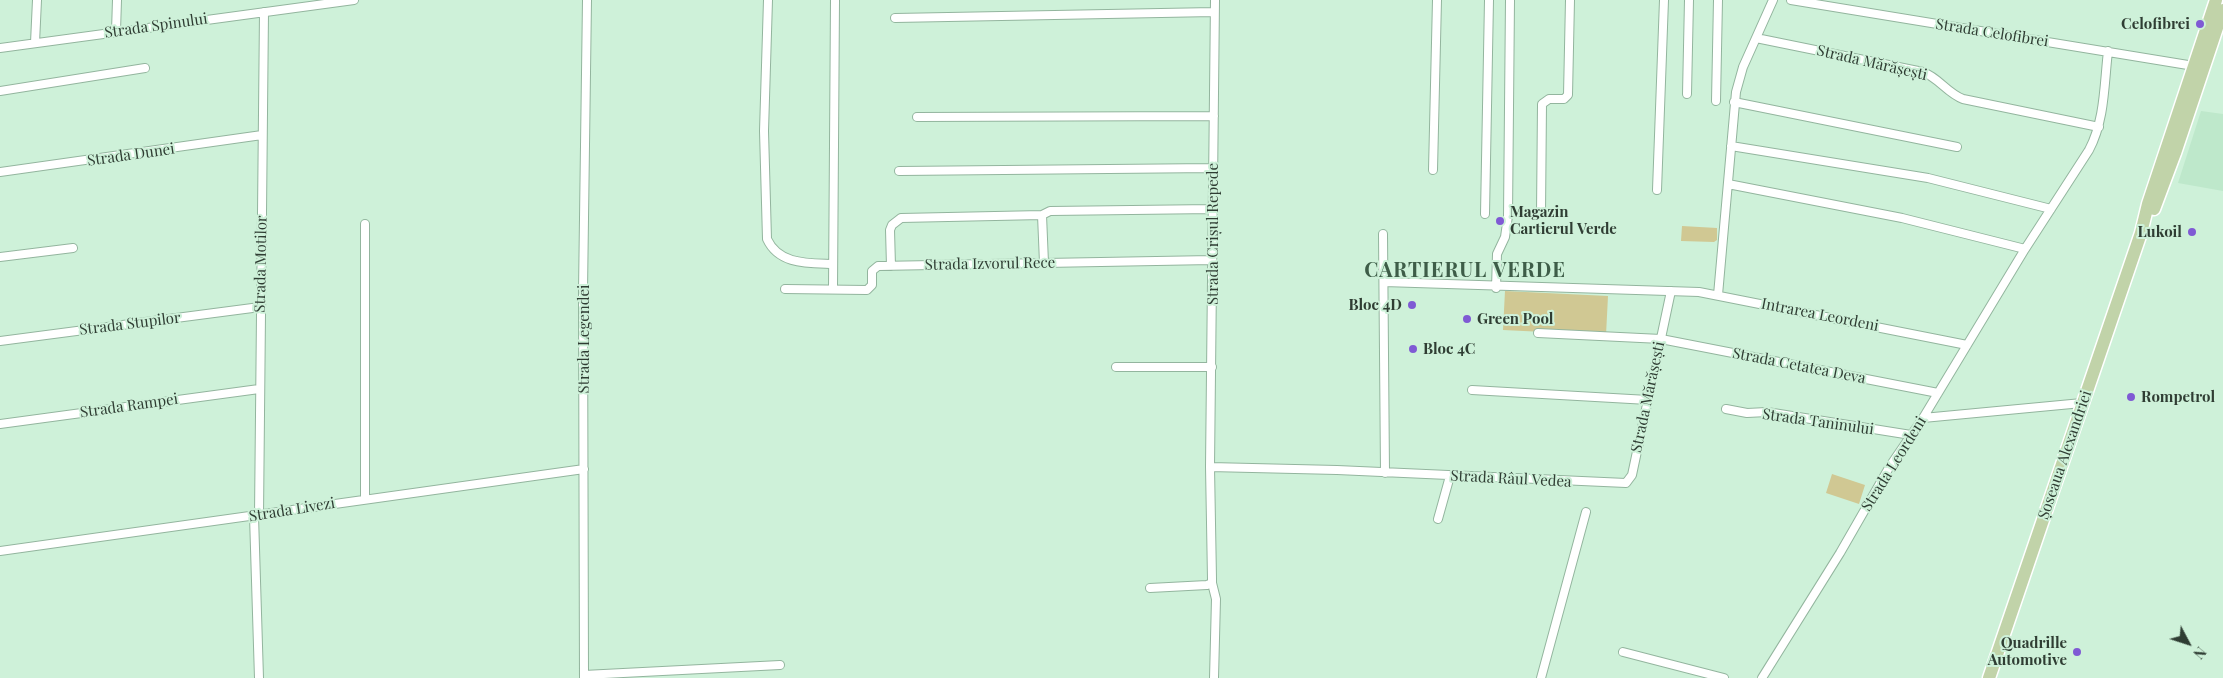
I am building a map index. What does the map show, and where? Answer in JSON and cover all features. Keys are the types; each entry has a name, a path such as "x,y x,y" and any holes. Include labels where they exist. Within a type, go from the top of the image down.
{"main road":[{"name":"Șoseaua Alexandriei","path":"1989,678 2141,233 2148,204 2216,0"},
{"name":"Șoseaua Alexandriei","path":"2141,233 2156,206 2167,177 2223,10"}],"street":[{"path":"35,43 37,0"},
{"path":"116,31 117,0"},
{"name":"Strada Spinului","path":"0,48 264,12 312,3 354,0"},
{"name":"Strada Legendei","path":"584,677 587,0"},
{"path":"768,0 764,131 767,239 775,251 791,261 833,264"},
{"path":"833,289 835,0"},
{"name":"Strada Crișul Repede","path":"1214,678 1216,599 1212,583 1210,467 1215,0"},
{"path":"1433,170 1438,0"},
{"path":"1484,214 1490,0"},
{"path":"1496,288 1498,254 1505,237 1508,216 1510,0"},
{"path":"1541,213 1542,104 1549,99 1564,100 1568,95 1570,0"},
{"path":"1657,190 1664,0"},
{"path":"1687,94 1688,0"},
{"path":"1716,101 1718,0"},
{"path":"1718,295 1734,102 1739,77 1773,0"},
{"name":"Strada Celofibrei","path":"1791,0 2194,66"},
{"name":"Strada Motilor","path":"259,678 257,516 264,12"},
{"path":"895,18 1214,12"},
{"name":"Strada Mărășești","path":"1756,38 1923,72 1933,76 1955,96 1964,99 2099,127"},
{"name":"Strada Leordeni","path":"1762,678 1840,553 1890,466 1923,418 2025,250 2089,150 2099,127 2108,51"},
{"path":"0,91 145,68"},
{"path":"1734,102 1957,147"},
{"path":"917,117 1214,116"},
{"name":"Strada Dunei","path":"0,172 262,136"},
{"path":"1731,146 1928,178 2051,209"},
{"path":"899,171 1213,168"},
{"path":"1728,184 1902,218 2025,250"},
{"path":"784,289 867,290 872,285 874,268 890,266 890,230 892,225 901,218 1042,215 1050,211 1213,209"},
{"path":"1042,215 1044,263"},
{"path":"365,224 365,499"},
{"path":"1383,234 1385,473"},
{"path":"0,257 73,248"},
{"name":"Strada Izvorul Rece","path":"890,266 1212,260"},
{"name":"Intrarea Leordeni","path":"1384,282 1496,288 1672,291 1718,295 1967,345"},
{"name":"Strada Mărășești","path":"1632,475 1672,291"},
{"name":"Strada Stupilor","path":"0,341 260,307"},
{"name":"Strada Cetatea Deva","path":"1538,334 1661,339 1938,393"},
{"path":"1116,367 1212,367"},
{"name":"Strada Rampei","path":"0,424 259,389"},
{"path":"1472,390 1648,400"},
{"path":"1923,418 2082,404"},
{"name":"Strada Taninului","path":"1726,409 1747,413 1767,412 1911,436"},
{"name":"Strada Râul Vedea","path":"1210,467 1620,484 1626,482 1632,475"},
{"name":"Strada Livezi","path":"0,551 584,469"},
{"path":"1438,519 1450,476"},
{"path":"1541,678 1586,512"},
{"path":"1150,588 1207,585 1212,583"},
{"path":"1623,652 1724,678"},
{"path":"584,677 780,665"}],"shaded area":[{"path":"2201,111 2223,114 2223,191 2178,183"},
{"path":"1682,226 1717,228 1717,240 1714,242 1681,241"},
{"path":"1505,291 1608,296 1606,335 1503,330"},
{"path":"1832,474 1865,485 1859,504 1826,493"}],"place":[{"name":"Celofibrei","path":"2200,24"},
{"name":"Magazin Cartierul Verde","path":"1500,221"},
{"name":"Lukoil","path":"2192,232"},
{"name":"Bloc 4D","path":"1412,305"},
{"name":"Green Pool","path":"1467,319"},
{"name":"Bloc 4C","path":"1413,349"},
{"name":"Rompetrol","path":"2131,397"},
{"name":"Quadrille Automotive","path":"2077,652"}],"district":[{"name":"CARTIERUL VERDE","path":"1465,271"}]}
